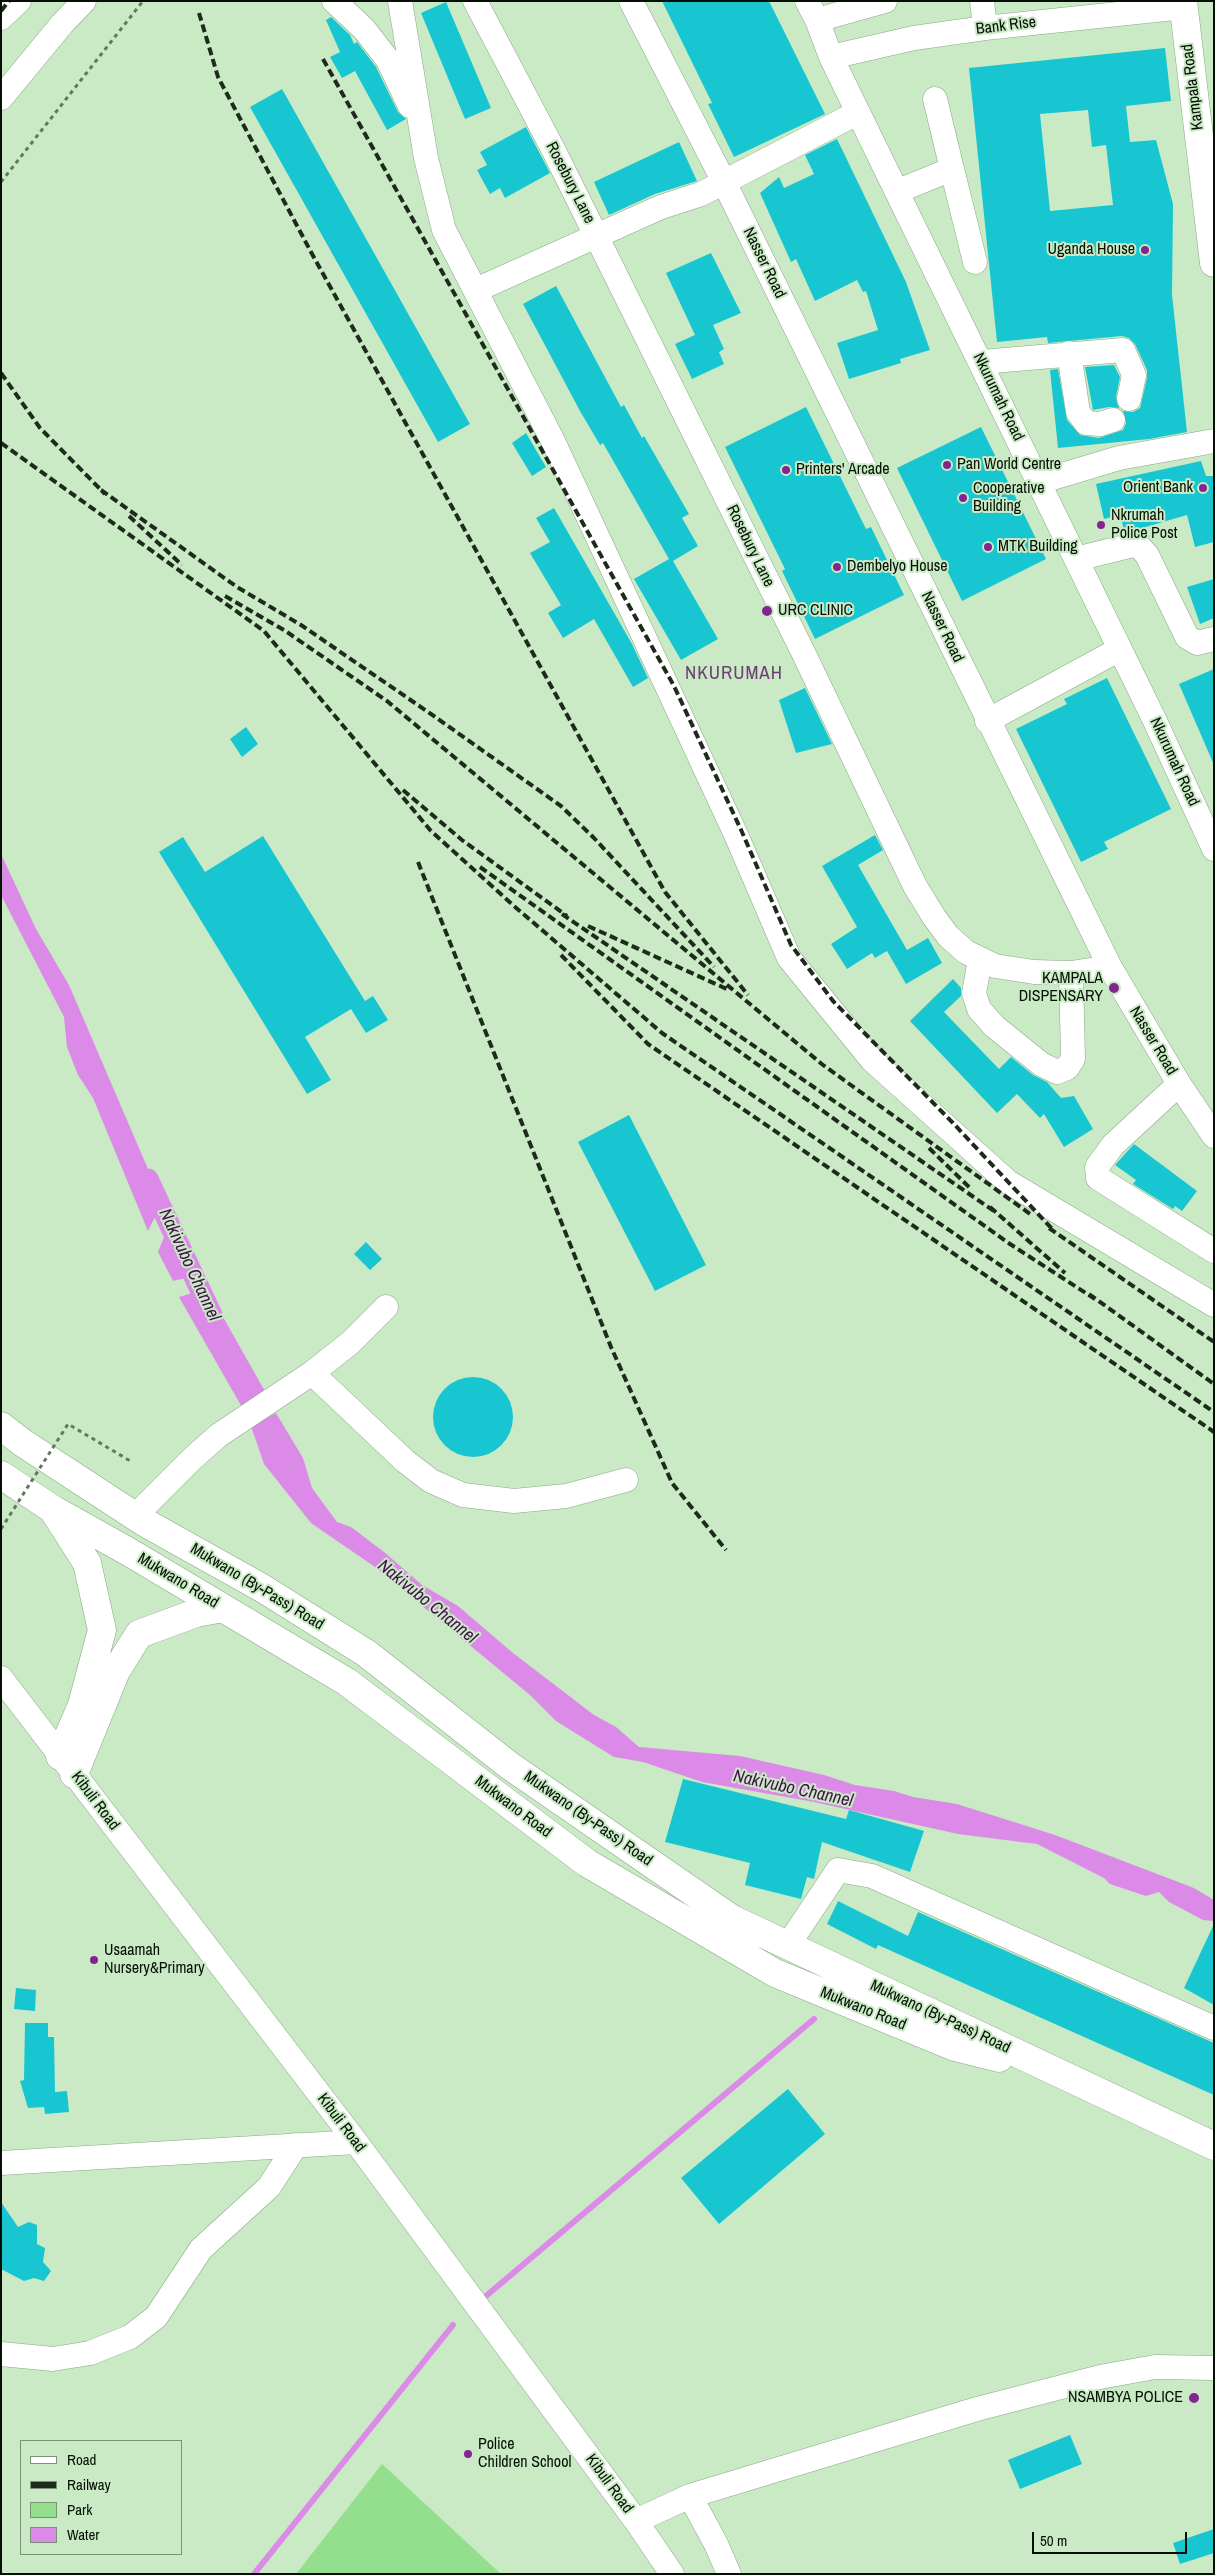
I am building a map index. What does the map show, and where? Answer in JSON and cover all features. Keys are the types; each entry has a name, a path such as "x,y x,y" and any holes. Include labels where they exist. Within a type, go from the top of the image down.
{"main road":[{"name":"Kampala Road","path":"1184,4 1214,263"},
{"name":"Mukwano (By-Pass) Road","path":"1,1426 23,1443 135,1516 262,1588 366,1653 519,1771 732,1919 1214,2146"},
{"name":"Mukwano Road","path":"1,1475 54,1510 347,1682 587,1863 775,1973 955,2047 1058,2073"},
{"path":"54,1510 87,1563 102,1630 67,1765"},
{"path":"67,1765 116,1670 139,1634 196,1612 223,1608"}],"street":[{"path":"1,9 4,1"},
{"path":"1,18 19,1"},
{"path":"1,98 62,24 84,1"},
{"path":"334,1 364,29 388,60 421,128"},
{"path":"400,1 421,128 444,230 553,441 737,837 789,958 872,1060 1008,1182 1214,1306"},
{"name":"Rosebury Lane","path":"475,1 596,236 807,660 915,886 934,917 948,936 980,960 995,966 1034,972 1070,974 1110,967"},
{"name":"Nasser Road","path":"632,1 723,180 987,721 1110,967 1179,1084 1214,1136"},
{"path":"812,11 885,1"},
{"path":"982,1 985,28"},
{"name":"Bank Rise","path":"831,57 914,38 1184,4"},
{"name":"Nkurumah Road","path":"812,11 857,113 981,362 1120,649 1214,849"},
{"path":"935,99 976,262"},
{"path":"476,290 661,207 701,194 723,180 857,113"},
{"path":"898,192 952,169"},
{"path":"981,362 1069,353 1123,350 1134,375 1129,399"},
{"path":"1069,353 1078,412 1086,423 1100,424 1113,420"},
{"path":"1039,482 1119,458 1214,441"},
{"path":"1076,559 1137,544 1147,555 1187,637 1197,643 1214,639"},
{"path":"987,721 1120,649"},
{"path":"980,960 974,993 979,1009 994,1026 1041,1064 1057,1072 1067,1068 1073,1060 1070,974"},
{"path":"1179,1084 1112,1145 1097,1167 1098,1178 1214,1251"},
{"path":"135,1516 192,1458 219,1435 277,1397 350,1343 386,1307"},
{"path":"312,1372 405,1461 432,1481 463,1495 514,1501 566,1496 626,1480"},
{"name":"Kibuli Road","path":"1,1678 356,2142 636,2522 672,2574"},
{"path":"788,1945 838,1870 872,1876 1214,2028"},
{"path":"1,2163 356,2142"},
{"path":"1,2354 53,2359 90,2353 130,2337 156,2317 201,2249 269,2187 296,2145"},
{"path":"636,2522 690,2496 977,2409 1100,2377 1155,2367 1214,2368"},
{"path":"690,2496 716,2544 728,2574"}],"path":[{"path":"1,182 143,1"},
{"path":"1,1529 68,1424 132,1462"}],"green space":[{"path":"382,2464 501,2574 296,2574"}],"water":[{"path":"1,854 36,929 69,985 148,1169 164,1199 148,1231 93,1098 78,1075 67,1047 64,1017 1,895"},
{"path":"173,1215 203,1274 173,1281 158,1252"},
{"path":"210,1288 218,1308 267,1395 243,1409 179,1297"},
{"path":"276,1413 303,1458 312,1488 337,1522 351,1527 384,1552 422,1585 458,1606 513,1653 594,1715 616,1727 639,1747 740,1756 824,1775 855,1785 957,1804 1055,1835 1194,1888 1214,1900 1214,1921 1203,1920 1169,1902 1159,1892 1146,1896 1110,1884 1104,1878 1037,1844 958,1834 814,1802 702,1782 643,1762 614,1757 556,1721 530,1695 375,1567 311,1523 264,1464 251,1426"}],"building":[{"path":"662,1 769,1 825,114 734,157 708,104 712,103"},
{"path":"446,2 491,108 465,119 421,13"},
{"path":"331,17 350,35 354,44 357,42 376,67 398,112 406,119 387,130 355,71 342,78 330,57 340,52 326,20"},
{"path":"1165,48 1171,101 1126,106 1130,142 1156,140 1173,204 1172,295 1187,432 1149,439 1058,448 1050,370 1058,369 1067,420 1080,435 1099,438 1123,430 1126,423 1123,411 1133,412 1140,408 1147,370 1135,344 1129,338 1122,336 1048,343 1047,337 997,342 969,68","holes":["1088,110 1092,147 1106,145 1113,205 1050,211 1040,114"]},
{"path":"282,89 470,424 438,442 250,107"},
{"path":"526,127 550,173 505,198 500,188 490,194 477,170 487,165 480,152"},
{"path":"837,139 906,282 930,350 900,359 901,363 849,379 837,343 878,330 866,291 863,292 857,280 815,301 796,259 791,262 760,193 779,177 784,188 814,174 805,155"},
{"path":"679,142 697,181 655,194 609,215 594,182"},
{"path":"711,253 741,313 713,325 724,349 719,352 724,364 692,379 675,344 695,335 666,273"},
{"path":"556,286 621,407 624,405 642,438 644,436 689,514 682,518 698,546 673,561 718,639 681,660 634,579 669,559 603,443 600,445 580,411 523,304"},
{"path":"1114,365 1120,377 1116,397 1119,408 1109,407 1093,410 1085,367"},
{"path":"806,407 866,529 871,527 904,595 815,639 782,571 785,569 725,447"},
{"path":"981,427 1046,559 962,601 897,468"},
{"path":"526,433 546,467 532,476 512,443"},
{"path":"1201,461 1206,476 1214,476 1214,542 1195,547 1187,515 1125,533 1120,515 1104,519 1096,484"},
{"path":"554,508 632,644 648,678 633,687 594,619 563,638 548,613 561,605 530,553 550,542 536,518"},
{"path":"1214,579 1214,618 1200,624 1187,587"},
{"path":"1214,669 1214,765 1179,684"},
{"path":"1107,678 1171,809 1104,842 1108,849 1081,862 1016,729 1067,704 1064,699"},
{"path":"805,688 832,744 796,753 779,700"},
{"path":"246,727 258,744 242,757 230,739"},
{"path":"875,835 883,850 858,865 907,950 928,938 942,963 906,984 887,951 875,958 872,953 847,969 831,944 857,927 822,866"},
{"path":"263,836 365,1001 373,996 388,1020 366,1033 351,1009 305,1037 331,1080 307,1094 159,852 183,837 205,872"},
{"path":"953,979 961,988 961,996 944,1012 999,1069 1011,1057 1033,1075 1047,1082 1061,1098 1074,1096 1093,1129 1064,1147 1044,1114 1040,1118 1017,1094 997,1113 910,1021"},
{"path":"629,1115 706,1265 655,1291 578,1142"},
{"path":"1134,1144 1197,1191 1182,1211 1175,1206 1173,1209 1133,1184 1136,1180 1115,1165"},
{"path":"366,1242 382,1259 370,1270 354,1254"},
{"path":"473,1377 488,1380 501,1389 510,1402 513,1417 510,1432 501,1445 488,1454 473,1457 458,1454 445,1445 436,1432 433,1417 436,1402 445,1389 458,1380"},
{"path":"683,1779 846,1819 849,1810 924,1831 910,1872 822,1842 814,1879 807,1877 801,1899 745,1885 750,1863 665,1842"},
{"path":"838,1901 908,1936 918,1912 1214,2043 1214,2095 878,1945 876,1949 827,1924"},
{"path":"1214,1924 1214,2005 1184,1988"},
{"path":"16,1988 36,1990 35,2011 14,2009"},
{"path":"25,2023 48,2023 48,2037 54,2037 55,2092 67,2091 69,2112 45,2114 44,2107 28,2108 20,2081 24,2080"},
{"path":"788,2089 825,2134 719,2224 681,2178"},
{"path":"1,2202 18,2227 29,2222 37,2225 37,2244 45,2248 43,2262 51,2271 44,2281 34,2278 24,2281 1,2269"},
{"path":"1070,2435 1082,2464 1020,2489 1008,2460"},
{"path":"1214,2529 1214,2553 1180,2564 1173,2543"}],"waterway":[{"name":"Nakivubo Channel","path":"148,1179 213,1317"},
{"path":"486,2296 814,2019"},
{"path":"254,2574 453,2325"}],"railway":[{"path":"1,11 9,1"},
{"path":"199,13 218,77 311,252 665,892 748,995"},
{"path":"323,59 674,686 742,832 791,945 833,1001 953,1123 1054,1231"},
{"path":"1,373 40,428 105,494"},
{"path":"1,443 264,631 431,831 514,906 662,1033 1214,1412"},
{"path":"101,490 237,587 301,625 561,806 594,838 714,967"},
{"path":"129,516 182,565"},
{"path":"225,596 284,630 387,701 823,1065 1033,1216"},
{"path":"403,790 462,840 567,916"},
{"path":"418,862 611,1347 672,1483 726,1550"},
{"path":"480,867 1010,1244 1095,1299"},
{"path":"562,914 994,1211"},
{"path":"588,926 729,990"},
{"path":"561,955 648,1044 1214,1432"},
{"path":"929,1148 970,1188"},
{"path":"990,1207 1065,1273"},
{"path":"1049,1228 1214,1342"},
{"path":"1089,1294 1214,1384"}],"place":[{"name":"Uganda House","path":"1145,250"},
{"name":"Pan World Centre","path":"947,465"},
{"name":"Printers' Arcade","path":"786,470"},
{"name":"Orient Bank","path":"1203,488"},
{"name":"Cooperative Building","path":"963,498"},
{"name":"Nkrumah Police Post","path":"1101,525"},
{"name":"MTK Building","path":"988,547"},
{"name":"Dembelyo House","path":"837,567"},
{"name":"URC CLINIC","path":"767,611"},
{"name":"KAMPALA DISPENSARY","path":"1114,988"},
{"name":"Usaamah Nursery&Primary","path":"94,1960"},
{"name":"NSAMBYA POLICE","path":"1194,2398"},
{"name":"Police Children School","path":"468,2454"}],"district":[{"name":"NKURUMAH","path":"734,674"}]}
